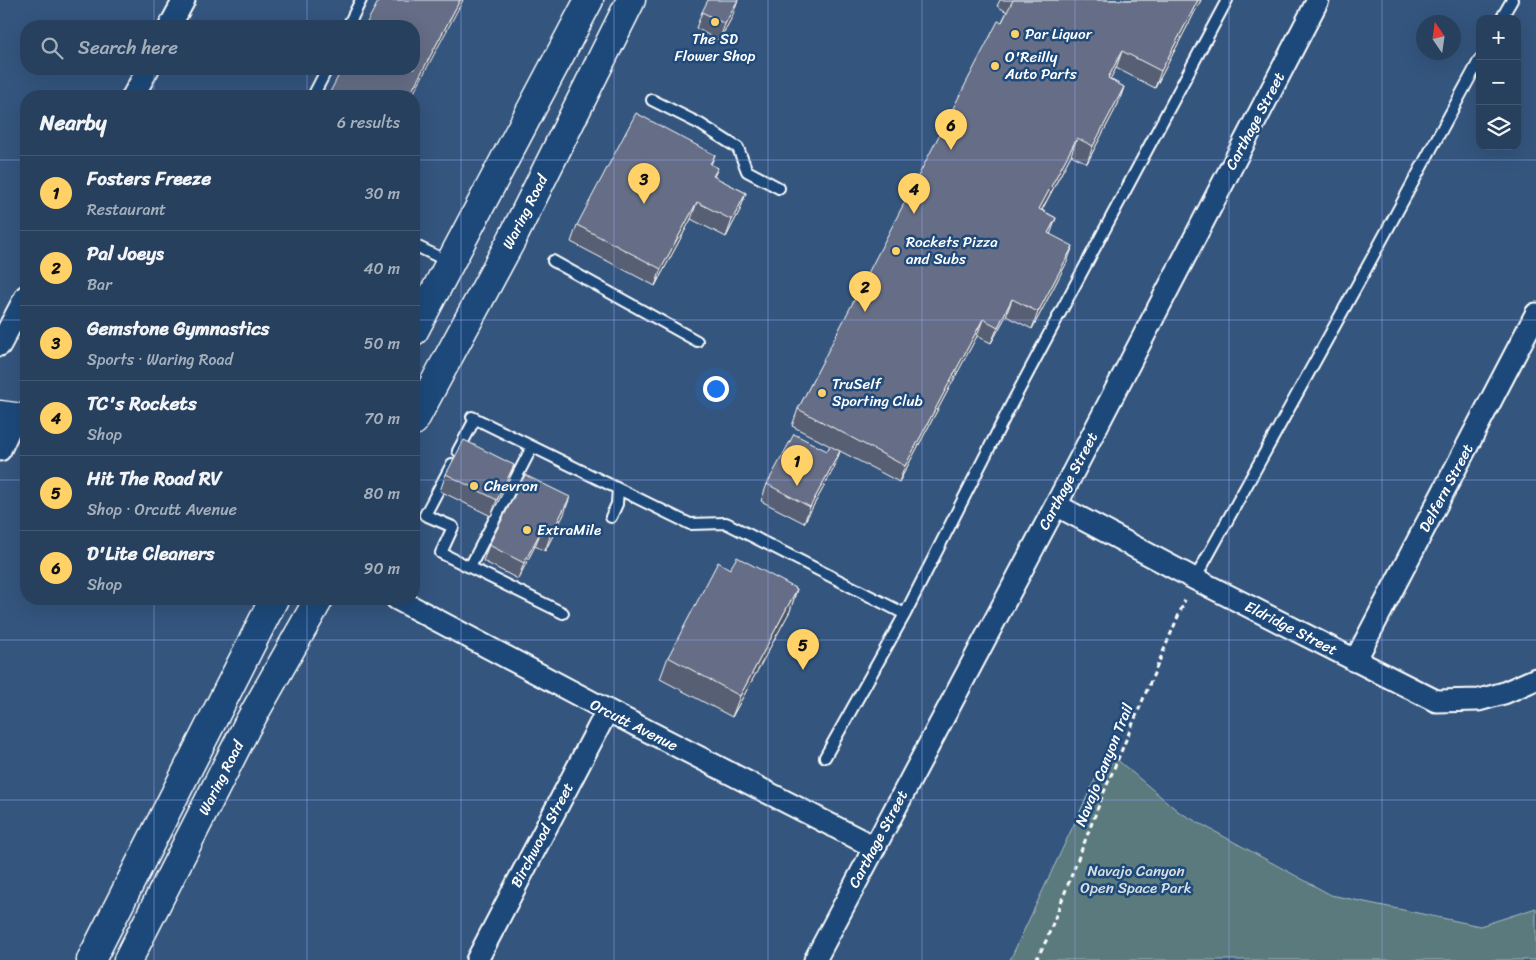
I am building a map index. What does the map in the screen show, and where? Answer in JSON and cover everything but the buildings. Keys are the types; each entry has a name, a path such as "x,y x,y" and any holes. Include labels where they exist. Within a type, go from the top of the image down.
{"main road":[{"path":"420,320 589,0"},
{"name":"Waring Road","path":"420,410 512,239 631,0"},
{"path":"91,960 271,605"},
{"name":"Waring Road","path":"128,960 247,726 316,605"}],"street":[{"path":"173,20 184,0"},
{"name":"Carthage Street","path":"815,960 1056,505 1318,0"},
{"path":"136,90 145,75"},
{"path":"0,345 20,307"},
{"name":"Delfern Street","path":"1355,661 1536,314"},
{"path":"0,450 14,418"},
{"name":"Eldridge Street","path":"1056,505 1194,579 1436,701 1479,700 1504,693 1536,679"},
{"name":"Orcutt Avenue","path":"408,605 608,711 874,847"},
{"name":"Birchwood Street","path":"477,960 608,711"}],"lane":[{"path":"351,20 362,0"},
{"path":"825,757 904,614 1011,405 1227,0"},
{"path":"1503,15 1512,0"},
{"path":"1194,579 1479,60"},
{"path":"317,90 324,75"},
{"path":"652,100 700,124 738,148 747,171 779,188"},
{"path":"420,248 450,262"},
{"path":"553,261 697,341"},
{"path":"563,613 441,552 453,527 425,515 474,418 690,524 726,523 904,614"},
{"path":"470,567 532,447"},
{"path":"611,517 618,504 618,489"}],"path":[{"name":"Navajo Canyon Trail","path":"1036,960 1046,940 1104,792 1176,618 1194,579"}],"green space":[{"name":"Navajo Canyon Open Space Park","path":"1108,752 1179,812 1331,895 1480,926 1536,908 1536,960 1010,960"}],"place":[{"name":"The SD Flower Shop","path":"715,22"},
{"name":"Par Liquor","path":"1015,34"},
{"name":"O'Reilly Auto Parts","path":"995,66"},
{"name":"D'Lite Cleaners","path":"951,150"},
{"name":"Gemstone Gymnastics","path":"644,204"},
{"name":"TC's Rockets","path":"914,214"},
{"name":"Rockets Pizza and Subs","path":"896,251"},
{"name":"Pal Joeys","path":"865,312"},
{"name":"TruSelf Sporting Club","path":"822,393"},
{"name":"Chevron","path":"474,486"},
{"name":"Fosters Freeze","path":"797,486"},
{"name":"ExtraMile","path":"527,530"},
{"name":"Hit The Road RV","path":"803,670"}]}
